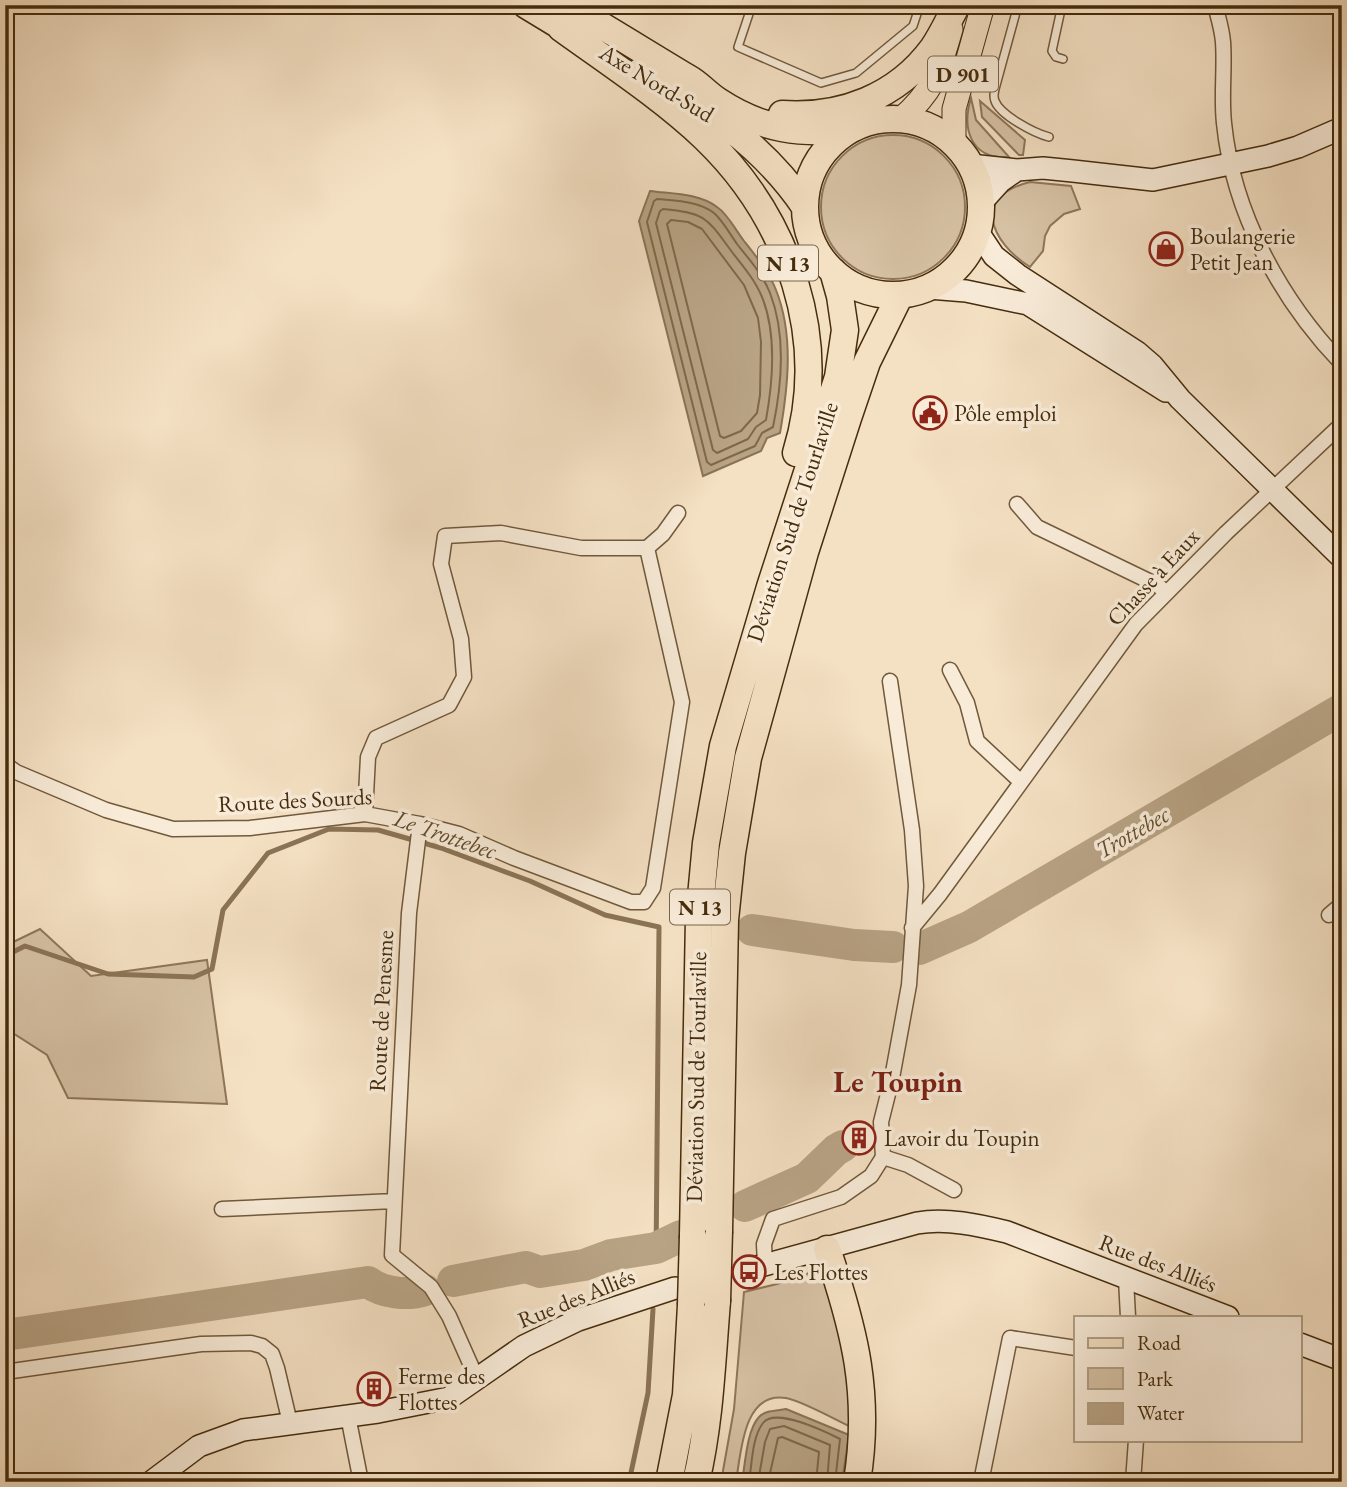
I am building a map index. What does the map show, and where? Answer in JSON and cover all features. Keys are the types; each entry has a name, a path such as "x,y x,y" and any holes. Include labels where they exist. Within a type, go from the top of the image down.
{"highway":[{"name":"Axe Nord-Sud","path":"526,5 564,16 695,82 717,100 772,127 820,133 852,129"},
{"path":"695,82 749,107 778,114 806,116 842,110 877,97 914,69 935,46 957,5"},
{"name":"Axe Nord-Sud","path":"564,16 691,98 775,167 805,207"},
{"name":"N 13","path":"564,16 683,118 728,163 766,216 793,275 805,322 808,348 805,425 766,557 770,587"},
{"path":"901,119 921,123 939,132 962,154 978,183 981,202 978,232 959,265 929,288 900,295 876,294 853,286 833,271 818,253 808,231 805,207 808,183 818,161 833,143 852,129 876,121 901,119"},
{"name":"Déviation Sud de Tourlaville","path":"706,1234 699,918 706,842 723,746 770,587 838,377 845,330 841,296 833,271"},
{"name":"Déviation Sud de Tourlaville","path":"670,1482 686,1395 694,1298 706,1234 725,919 732,853 748,758 806,552 848,418 871,353 900,295"},
{"path":"827,1249 850,1320 862,1386 864,1424 857,1482"},
{"name":"Déviation Sud de Tourlaville","path":"694,1298 709,1399 696,1482"}],"main road":[{"name":"D 901","path":"901,119 918,104 935,80 957,5"},
{"name":"D 901","path":"962,154 954,109 983,5"}],"street":[{"path":"1215,5 1223,44 1224,120 1230,164 1254,235 1291,302 1342,365"},
{"path":"962,154 1017,170 1053,169 1153,180 1298,147 1342,128"},
{"path":"981,202 1001,181 1017,170"},
{"path":"978,232 996,258 1018,275 1137,352 1152,365 1180,399 1342,558"},
{"path":"929,288 966,291 1028,304 1180,399"},
{"name":"Chasse à Eaux","path":"911,940 1136,624 1272,489 1342,424"},
{"path":"1017,504 1037,527 1157,585 1166,592"},
{"path":"365,814 368,757 376,738 449,705 464,677 461,639 441,564 445,536 501,533 581,548 647,548 663,534 678,513"},
{"name":"Route des Sourds","path":"5,764 16,772 106,810 173,829 250,828 365,814 420,824 459,834 631,902 644,902 653,888 681,702 647,548"},
{"path":"950,670 967,703 976,741 1021,782"},
{"path":"755,1267 773,1219 841,1197 871,1176 883,1157 881,1122 909,986 916,886 912,830 890,681"},
{"name":"Route de Penesme","path":"420,824 408,927 392,1255 432,1287 449,1316 477,1379"},
{"path":"1329,915 1342,904"},
{"path":"883,1157 908,1165 954,1190"},
{"path":"222,1209 394,1201"},
{"name":"Rue des Alliés","path":"755,1267 923,1222 974,1224 1007,1232 1225,1316"},
{"path":"1126,1279 1128,1316"},
{"name":"Rue des Alliés","path":"157,1479 199,1446 243,1430 348,1416 449,1398 524,1346 578,1320 694,1298"},
{"path":"981,1482 1010,1338 1074,1348"},
{"path":"5,1372 201,1344 251,1343 262,1346 271,1354 290,1423"},
{"path":"1302,1345 1342,1360"},
{"path":"348,1416 361,1482"},
{"path":"1133,1482 1136,1442"}],"lane":[{"path":"752,5 738,47 821,83 856,73 913,26 920,5"},
{"path":"1018,5 995,89 995,100 999,107 1028,130 1049,137"},
{"path":"1062,5 1052,51 1056,57 1063,59"}],"green space":[{"path":"971,98 976,120 1009,157 986,154 972,141 968,121"},
{"path":"980,101 1025,140 1023,155 1019,155 982,117"},
{"path":"893,135 921,140 944,156 960,179 965,207 960,235 944,258 921,274 893,279 865,274 842,258 826,235 821,207 826,179 842,156 865,140"},
{"path":"1030,182 1071,186 1080,209 1064,214 1050,226 1045,236 1043,251 1030,267 1016,257 997,233 993,209 999,198 1011,189"},
{"path":"40,929 91,976 207,960 227,1104 68,1098 47,1055 5,1028 5,946"},
{"path":"817,1273 824,1278 845,1348 851,1427 809,1406 786,1398 772,1398 761,1404 747,1427 736,1482 721,1482 734,1409 744,1292"}],"water":[{"path":"650,191 693,197 710,202 721,210 762,264 782,307 788,361 780,433 767,438 761,451 703,476 639,221"},
{"path":"786,1409 849,1435 842,1482 742,1482 749,1438 755,1423 764,1413"}],"waterway":[{"name":"Trottebec","path":"919,949 969,927 1342,709"},
{"name":"Le Trottebec","path":"5,956 25,946 108,974 194,977 212,969 223,910 268,853 329,829 378,830 441,848 530,881 605,915 659,927 656,1261"},
{"name":"Trottebec","path":"752,930 854,945 893,947"},
{"path":"745,1206 807,1178 843,1146"},
{"path":"453,1281 526,1267 540,1272 584,1265 611,1255 656,1248 681,1236"},
{"path":"5,1335 368,1282 395,1292 425,1290"},
{"path":"629,1482 648,1393 653,1309"}],"place":[{"name":"Boulangerie Petit Jean","path":"1166,249"},
{"name":"Pôle emploi","path":"930,413"},
{"name":"Lavoir du Toupin","path":"859,1138"},
{"name":"Les Flottes","path":"749,1272"},
{"name":"Ferme des Flottes","path":"374,1389"}],"district":[{"name":"Le Toupin","path":"898,1081"}]}
